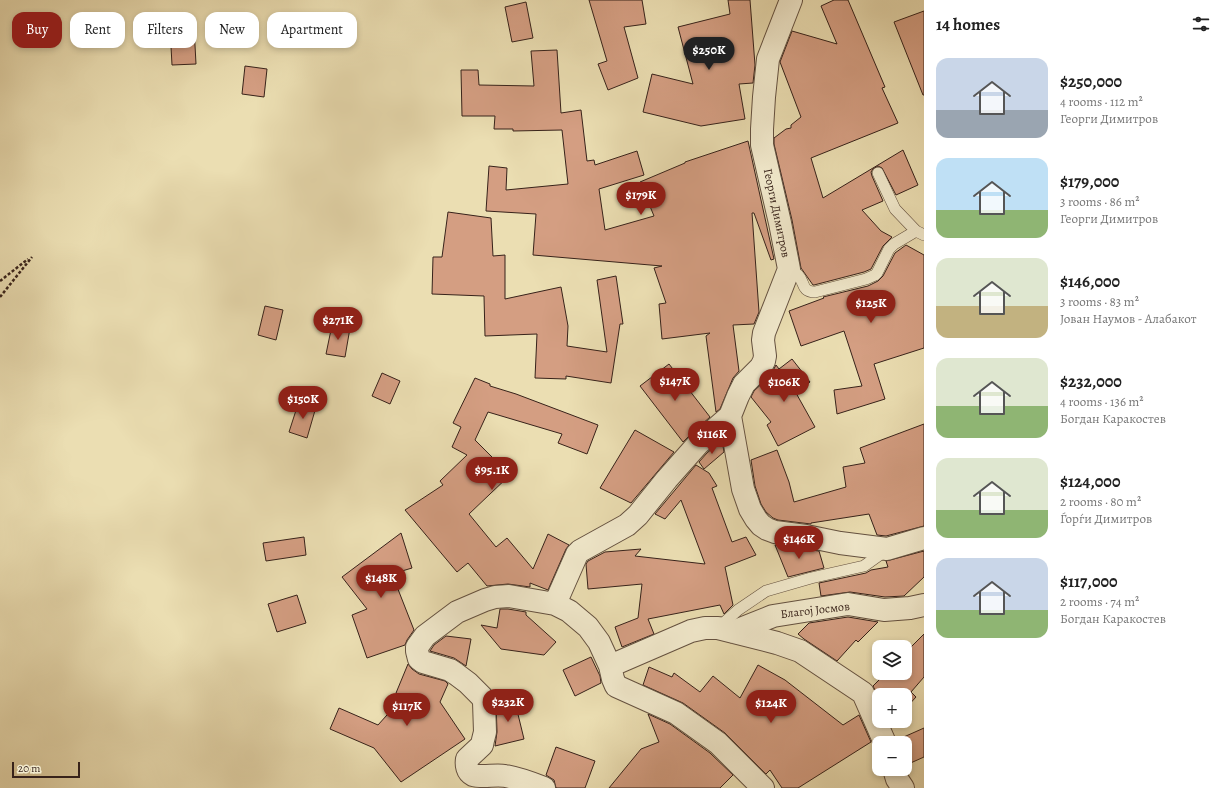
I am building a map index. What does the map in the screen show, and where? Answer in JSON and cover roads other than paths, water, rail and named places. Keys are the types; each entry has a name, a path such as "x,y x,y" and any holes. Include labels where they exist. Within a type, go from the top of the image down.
{"street":[{"name":"Георги Димитров","path":"555,604 577,554 627,525 638,515 666,478 698,444 730,416 744,384 761,367 764,361 764,333 789,270 762,145 764,97 768,59 791,0"},
{"path":"730,416 743,489 750,509 761,525 774,532 888,549 924,538"},
{"path":"544,788 516,778 503,776 478,776 470,772 466,766 467,759 482,745 485,732 484,702 482,697 463,678 450,670 423,662 419,658 417,651 417,646 425,636 457,612 495,597 509,596 555,604 568,611 588,627 599,642 610,666 616,686 676,713 718,743 763,788"},
{"name":"Благој Јосмов","path":"726,630 773,616 848,604 884,610 910,608 924,605"},
{"path":"610,666 691,631 705,628 726,630 777,643 800,651 863,693 882,736"},
{"path":"896,776 903,788"}],"lane":[{"path":"789,270 797,274 805,289 809,292 815,292 866,279 877,273 889,249 894,244 920,233 895,209 878,173"},
{"path":"726,630 738,610 766,591 811,578 864,566 888,549"}]}
